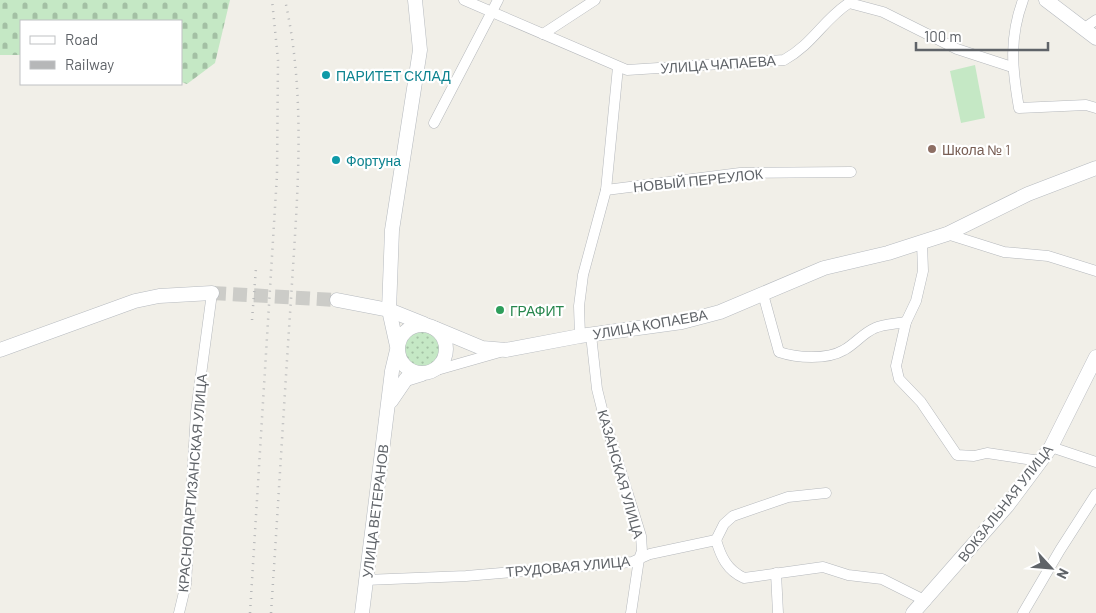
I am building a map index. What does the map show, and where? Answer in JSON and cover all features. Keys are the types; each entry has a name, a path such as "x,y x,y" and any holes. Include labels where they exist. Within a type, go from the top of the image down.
{"main road":[{"path":"415,0 420,50 392,230 389,310 397,348 405,367 426,373"},
{"path":"1046,0 1096,38"},
{"name":"УЛИЦА КОПАЕВА","path":"336,300 389,310 482,348 506,350 585,335 682,322 720,312 824,268 888,253 947,234 1028,194 1096,168"},
{"path":"0,350 135,301 159,296 212,293"},
{"path":"388,408 400,385 406,379 437,368 445,355 444,340 431,327 420,325 408,329 399,339 397,348"},
{"name":"УЛИЦА ВЕТЕРАНОВ","path":"362,613 392,371 397,348"},
{"name":"ВОКЗАЛЬНАЯ УЛИЦА","path":"913,613 926,601 1007,506 1051,447 1096,357"}],"street":[{"name":"УЛИЦА ЧАПАЕВА","path":"464,0 492,14 627,70 784,60 801,51 837,10 848,3 883,12 958,49 1012,67"},
{"path":"434,123 498,0"},
{"path":"542,34 596,0"},
{"path":"1023,0 1014,24 1012,67 1019,108 1086,105 1096,108"},
{"path":"1083,29 1096,20"},
{"name":"КАЗАНСКАЯ УЛИЦА","path":"618,67 606,190 583,275 579,306 604,417 641,536 642,551 638,559 632,613"},
{"name":"НОВЫЙ ПЕРЕУЛОК","path":"606,190 740,173 850,172"},
{"path":"947,234 1004,252 1048,256 1096,271"},
{"path":"922,242 923,271 916,301 906,322 896,366 899,379 921,402 957,455 967,457 987,453 1040,461"},
{"name":"КРАСНОПАРТИЗАНСКАЯ УЛИЦА","path":"179,613 186,584 196,412 212,293"},
{"path":"764,294 779,352 788,355 832,355 845,350 857,338 876,328 906,322"},
{"path":"426,373 506,350"},
{"path":"1051,447 1096,462"},
{"path":"826,493 788,497 733,516 724,524 716,540 722,558 732,573 744,578 823,567 848,575 882,578 926,601"},
{"path":"1023,613 1051,564 1096,494"},
{"name":"ТРУДОВАЯ УЛИЦА","path":"366,580 466,576 632,562 650,554 716,540"},
{"path":"776,573 778,613"}],"green space":[{"path":"0,0 230,0 215,63 187,84 182,82 182,20 20,20 20,55 0,55"},
{"path":"975,65 985,118 961,123 950,71"},
{"path":"422,331 429,332 435,337 440,343 440,357 435,363 429,368 422,369 415,368 409,363 404,357 403,350 404,343 409,337 415,332"}],"tunnel":[{"path":"212,293 337,300"}],"railway":[{"path":"250,613 277,175 278,60 272,0"},
{"path":"271,613 298,186 296,74 285,0"},
{"path":"252,320 256,268"}],"place":[{"name":"ПАРИТЕТ СКЛАД","path":"326,75"},
{"name":"Школа № 1","path":"932,149"},
{"name":"Фортуна","path":"336,160"},
{"name":"ГРАФИТ","path":"500,310"}]}
